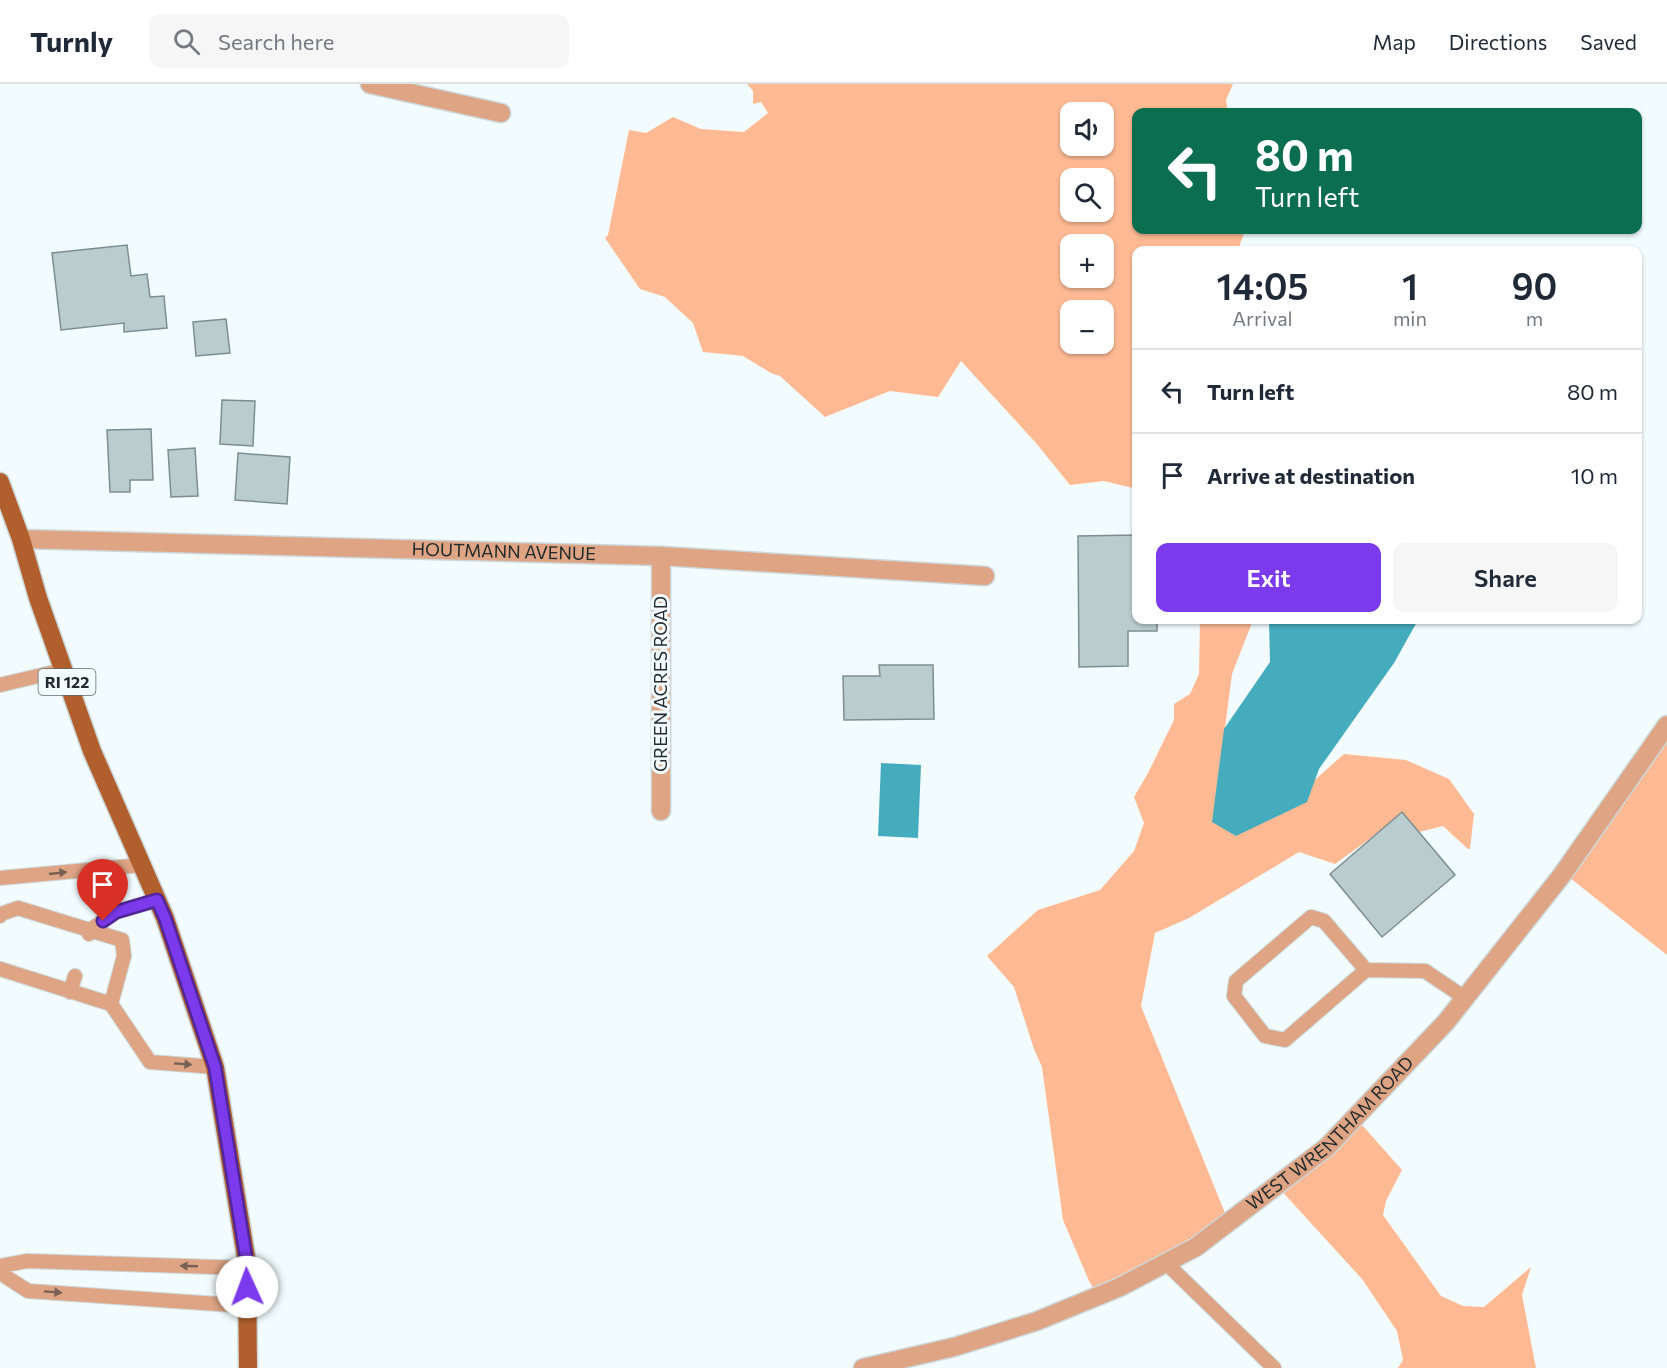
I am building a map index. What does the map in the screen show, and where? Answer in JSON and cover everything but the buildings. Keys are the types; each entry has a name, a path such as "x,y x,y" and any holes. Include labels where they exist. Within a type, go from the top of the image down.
{"main road":[{"name":"RI 122","path":"0,482 92,752 157,900 215,1067 247,1268 248,1368"}],"street":[{"path":"370,84 501,113"},
{"name":"HOUTMANN AVENUE","path":"21,539 661,556 985,576"},
{"name":"GREEN ACRES ROAD","path":"661,556 661,811"},
{"name":"WEST WRENTHAM ROAD","path":"863,1368 954,1347 1037,1321 1120,1287 1196,1247 1327,1147 1446,1022 1562,875 1667,725"}],"lane":[{"path":"0,685 63,670"},
{"path":"0,878 142,865"},
{"path":"89,933 116,912 157,900"},
{"path":"0,916 18,908 49,923 122,940 124,956 111,1005"},
{"path":"1366,970 1324,921 1311,917 1236,981 1234,996 1265,1036 1285,1040 1366,970 1425,972 1465,998"},
{"path":"0,969 34,973 70,992 111,1005 150,1062 215,1067"},
{"path":"70,992 75,976"},
{"path":"0,1266 27,1261 247,1268"},
{"path":"1166,1263 1274,1368"},
{"path":"0,1273 28,1291 247,1306"}],"shaded area":[{"path":"747,84 1233,84 1226,100 1227,108 1132,108 1132,234 1244,234 1239,246 1132,246 1132,488 1104,481 1070,485 1036,443 961,361 938,397 890,391 825,417 780,376 743,356 703,352 693,323 665,297 640,289 605,238 608,235 629,130 646,133 673,117 701,129 744,132 768,113 761,102 753,104 753,91"},
{"path":"1200,624 1251,624 1232,674 1220,766 1283,808 1344,754 1406,760 1449,779 1474,814 1470,849 1443,826 1419,832 1397,819 1335,864 1299,852 1189,918 1155,933 1141,1006 1227,1218 1222,1227 1095,1291 1063,1220 1042,1067 1014,987 987,956 1038,910 1100,890 1134,851 1144,823 1134,797 1174,720 1174,704 1190,694 1199,674"},
{"path":"1667,722 1667,955 1565,874"},
{"path":"1354,1116 1402,1170 1386,1201 1383,1215 1441,1296 1463,1306 1484,1307 1531,1267 1522,1295 1536,1368 1398,1368 1403,1360 1397,1331 1362,1279 1278,1187"}],"water":[{"path":"1269,624 1416,624 1394,663 1319,769 1307,802 1236,836 1212,822 1224,729 1270,662"},
{"path":"881,763 921,765 918,838 878,836"}],"route":[{"path":"103,921 116,912 157,900 165,918 215,1067 247,1263 247,1287"}]}
